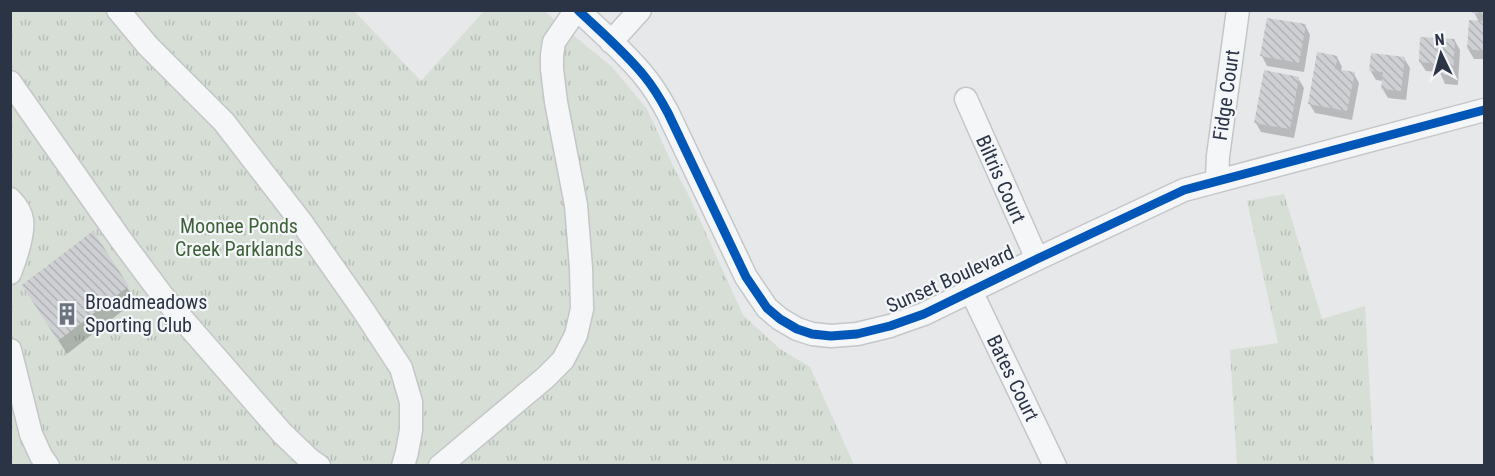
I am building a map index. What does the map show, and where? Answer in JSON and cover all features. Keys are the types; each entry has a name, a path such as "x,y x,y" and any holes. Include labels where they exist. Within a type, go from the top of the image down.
{"street":[{"path":"118,10 148,46 224,122 302,223 401,368 411,402 411,430 403,465"},
{"path":"440,465 545,378 563,360 576,335 582,309 577,215 556,102 552,55 554,42 577,10"},
{"name":"Sunset Boulevard","path":"577,10 644,76 657,94 746,277 767,308 780,319 812,334 831,336 857,334 924,314 1184,190 1485,110"},
{"path":"611,42 640,10"},
{"name":"Fidge Court","path":"1217,180 1218,156 1238,10"},
{"path":"10,82 120,240 165,299 282,433 309,459 320,465"},
{"name":"Biltris Court","path":"966,99 1037,259"},
{"path":"10,199 16,205 22,220 19,243 10,273"},
{"name":"Bates Court","path":"971,291 1055,465"},
{"path":"10,350 31,434 41,456 48,465"}],"green space":[{"name":"Moonee Ponds Creek Parklands","path":"10,11 354,11 421,81 484,11 544,11 612,67 647,109 743,315 780,349 810,367 854,465 11,465"},
{"path":"1284,194 1322,319 1365,306 1374,465 1237,465 1230,350 1278,343 1247,201"}],"building":[{"path":"1472,10 1484,10 1484,14 1472,13"},
{"path":"1267,18 1306,24 1299,63 1260,56"},
{"path":"1469,20 1484,21 1484,51 1467,49"},
{"path":"1420,37 1455,39 1453,76 1438,74 1439,64 1419,62"},
{"path":"1317,52 1338,56 1335,69 1355,72 1347,111 1308,104"},
{"path":"1371,53 1405,57 1401,91 1381,89 1383,72 1369,71"},
{"path":"1264,70 1299,77 1290,129 1254,123"},
{"name":"Broadmeadows Sporting Club","path":"93,231 129,286 58,341 22,285"}],"cycle path":[{"path":"578,10 630,60 657,94 746,277 767,308 797,329 812,334 831,336 857,334 924,314 1184,190 1484,110"}],"place":[{"name":"Broadmeadows Sporting Club","path":"67,314"}]}
